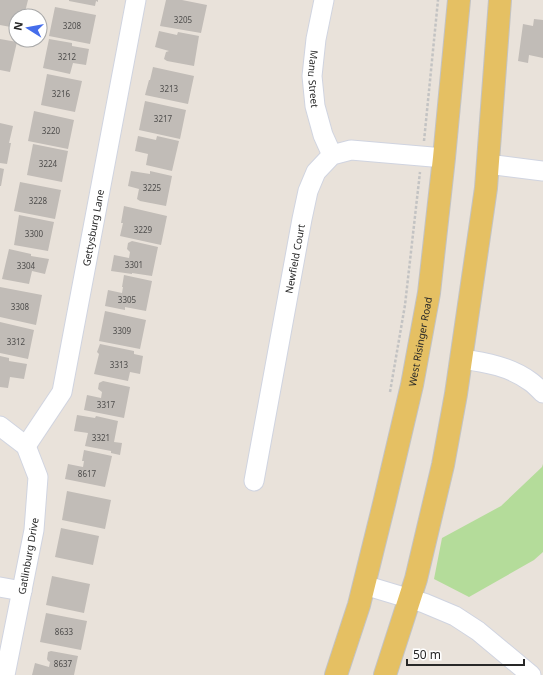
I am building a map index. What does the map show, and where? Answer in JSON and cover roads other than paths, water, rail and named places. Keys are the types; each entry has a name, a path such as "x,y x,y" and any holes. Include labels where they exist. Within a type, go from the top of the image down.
{"main road":[{"name":"West Risinger Road","path":"336,675 364,585 412,385 429,293 459,0"},
{"path":"385,675 416,579 443,465 456,394 486,188 500,0"}],"street":[{"name":"Gettysburg Lane","path":"26,446 62,392 136,0"},
{"name":"Manu Street","path":"324,0 316,39 312,76 315,106 323,134 332,155"},
{"path":"332,155 351,150 444,158"},
{"name":"Newfield Court","path":"254,481 308,191 316,172 332,155"},
{"path":"487,164 543,171"},
{"path":"461,359 490,363 513,371 531,382 543,393"},
{"path":"0,426 26,446"},
{"name":"Gatlinburg Drive","path":"5,675 34,530 38,477 26,446"},
{"path":"364,585 429,605 455,616 478,631 531,675"},
{"path":"0,587 22,591"}]}
